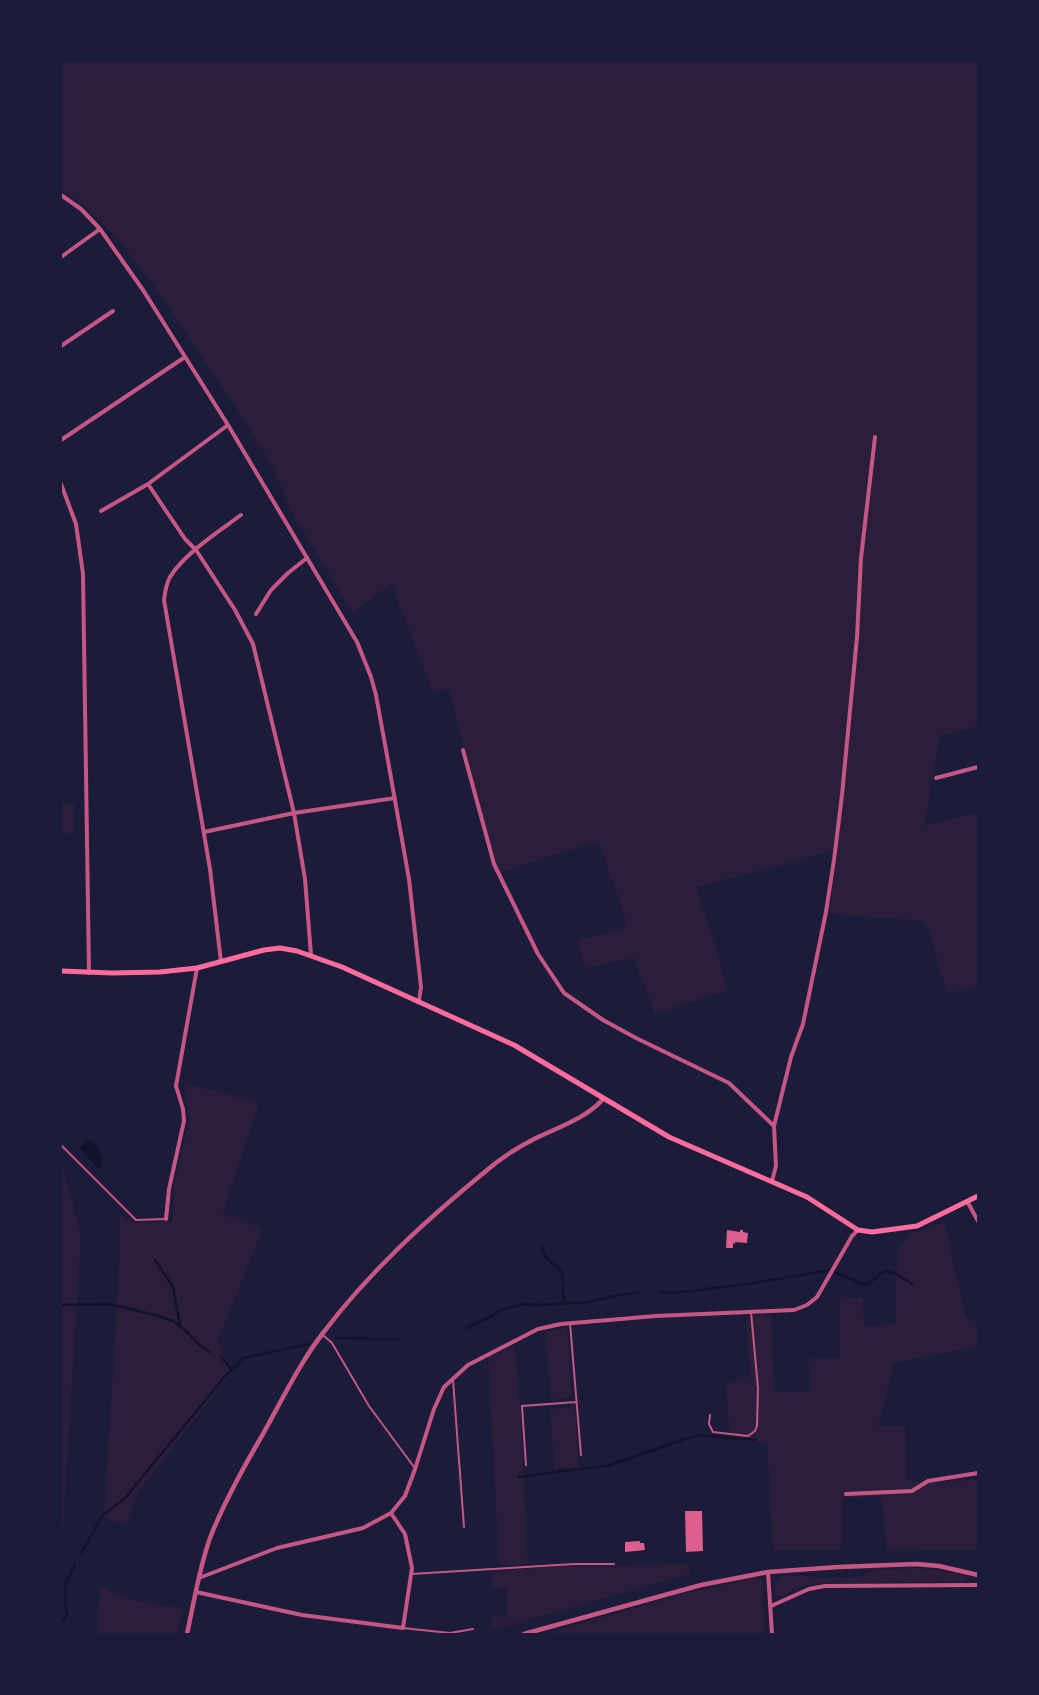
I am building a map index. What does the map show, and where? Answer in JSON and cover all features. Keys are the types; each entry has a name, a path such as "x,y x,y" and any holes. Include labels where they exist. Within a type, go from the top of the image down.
{"main road":[{"path":"61,971 152,973 197,968 271,949 288,949 311,955 419,1001 527,1052 669,1137 808,1197 858,1230 872,1232 917,1226 978,1196"}],"street":[{"path":"61,195 80,209 100,229 142,287 228,426 356,641 368,669 376,695 395,798 413,911 421,986 419,1001"},
{"path":"61,257 100,229"},
{"path":"61,346 113,311"},
{"path":"61,440 185,357"},
{"path":"101,511 148,484 228,426"},
{"path":"772,1181 776,1166 774,1126 791,1057 803,1024 834,860 849,723 862,558 875,436"},
{"path":"61,484 76,524 83,574 89,973"},
{"path":"148,484 186,539 196,550 235,610 254,644 294,813 305,879 311,955"},
{"path":"221,962 204,832 164,600 170,577 183,562 241,515"},
{"path":"256,614 271,590 307,558"},
{"path":"463,750 494,864 538,954 560,987 570,997 620,1030 729,1083 774,1126"},
{"path":"936,778 978,767"},
{"path":"204,832 294,813 395,798"},
{"path":"166,1219 169,1188 184,1121 183,1109 176,1086 197,968"},
{"path":"187,1634 199,1578 210,1541 227,1499 301,1367 322,1334 359,1287 391,1255 485,1172 521,1147 589,1111 604,1098"},
{"path":"967,1200 978,1221"},
{"path":"199,1578 277,1548 363,1528 391,1513 405,1496 434,1409 444,1387 468,1365 538,1329 570,1323 656,1316 794,1310 814,1301 852,1236 858,1230"},
{"path":"846,1494 912,1491 928,1481 978,1473"},
{"path":"196,1592 302,1615 403,1628 412,1568 405,1534 391,1513"},
{"path":"524,1634 700,1585 768,1572 916,1564 939,1566 978,1575"},
{"path":"768,1572 772,1634"},
{"path":"770,1606 809,1589 825,1586 978,1585"}],"lane":[{"path":"61,1145 136,1220 166,1219"},
{"path":"710,1415 709,1424 713,1432 748,1436 757,1426 758,1388 750,1312"},
{"path":"570,1323 580,1456"},
{"path":"322,1334 332,1343 369,1406 415,1469"},
{"path":"453,1378 464,1527"},
{"path":"526,1465 522,1406 576,1402"},
{"path":"411,1574 574,1564 614,1564"},
{"path":"403,1628 450,1633 473,1629"}],"shaded area":[{"path":"61,61 978,61 978,726 940,736 924,826 978,812 978,985 947,994 926,921 829,914 838,850 697,887 728,990 655,1014 633,958 585,968 577,941 627,927 598,841 501,872 477,804 449,688 433,692 391,584 352,613 295,518 270,462 241,415 158,292 118,239 84,206 61,190"},
{"path":"61,803 74,804 74,833 61,833"},
{"path":"184,1083 259,1103 223,1214 263,1228 218,1340 231,1373 138,1492 126,1524 104,1518 120,1251 120,1215 134,1223 172,1221 174,1184 189,1120"},
{"path":"90,1139 97,1147 101,1157 103,1164 99,1170 79,1147"},
{"path":"61,1157 81,1235 61,1560"},
{"path":"944,1221 966,1317 978,1323 978,1346 894,1363 878,1427 905,1425 907,1480 932,1483 978,1479 978,1550 886,1549 882,1496 842,1498 843,1539 840,1550 773,1550 767,1443 730,1439 726,1385 750,1375 746,1316 771,1315 774,1392 810,1391 808,1359 840,1357 840,1299 863,1298 864,1326 896,1324 895,1298 898,1251 909,1233 930,1228"},
{"path":"567,1327 572,1398 551,1400 545,1332"},
{"path":"515,1346 520,1403 528,1564 499,1566 488,1357"},
{"path":"575,1407 579,1467 554,1469 550,1409"},
{"path":"689,1564 690,1574 492,1630 491,1616 507,1617 507,1589 492,1588 491,1572 560,1566"},
{"path":"915,1568 967,1576 966,1580 963,1581 806,1585 779,1598 775,1596 777,1579 782,1576 801,1575 821,1578 854,1578 879,1570"},
{"path":"753,1578 763,1581 764,1634 544,1634 698,1590"},
{"path":"100,1586 140,1602 183,1608 177,1634 97,1634"}],"building":[{"path":"727,1230 740,1232 740,1230 743,1230 743,1232 748,1233 747,1243 735,1242 735,1244 733,1243 733,1248 726,1248"},
{"path":"685,1511 702,1511 703,1551 686,1552"},
{"path":"640,1541 640,1543 644,1543 645,1550 625,1552 625,1542"}],"waterway":[{"path":"542,1247 545,1256 562,1272 564,1304"},
{"path":"155,1260 173,1287 180,1325"},
{"path":"660,1292 673,1293 747,1284 830,1270"},
{"path":"834,1272 866,1285 885,1271 894,1273 912,1284"},
{"path":"466,1328 502,1309 523,1304 589,1302 618,1295 639,1293"},
{"path":"61,1305 110,1304 155,1315 173,1321 199,1345 210,1352"},
{"path":"336,1338 399,1339"},
{"path":"81,1554 102,1516 125,1498 227,1374 244,1358 308,1344"},
{"path":"221,1357 231,1369"},
{"path":"519,1477 610,1465 700,1435 756,1440"},
{"path":"61,1622 67,1615 65,1584 75,1565"},
{"path":"61,1631 66,1634"}]}
